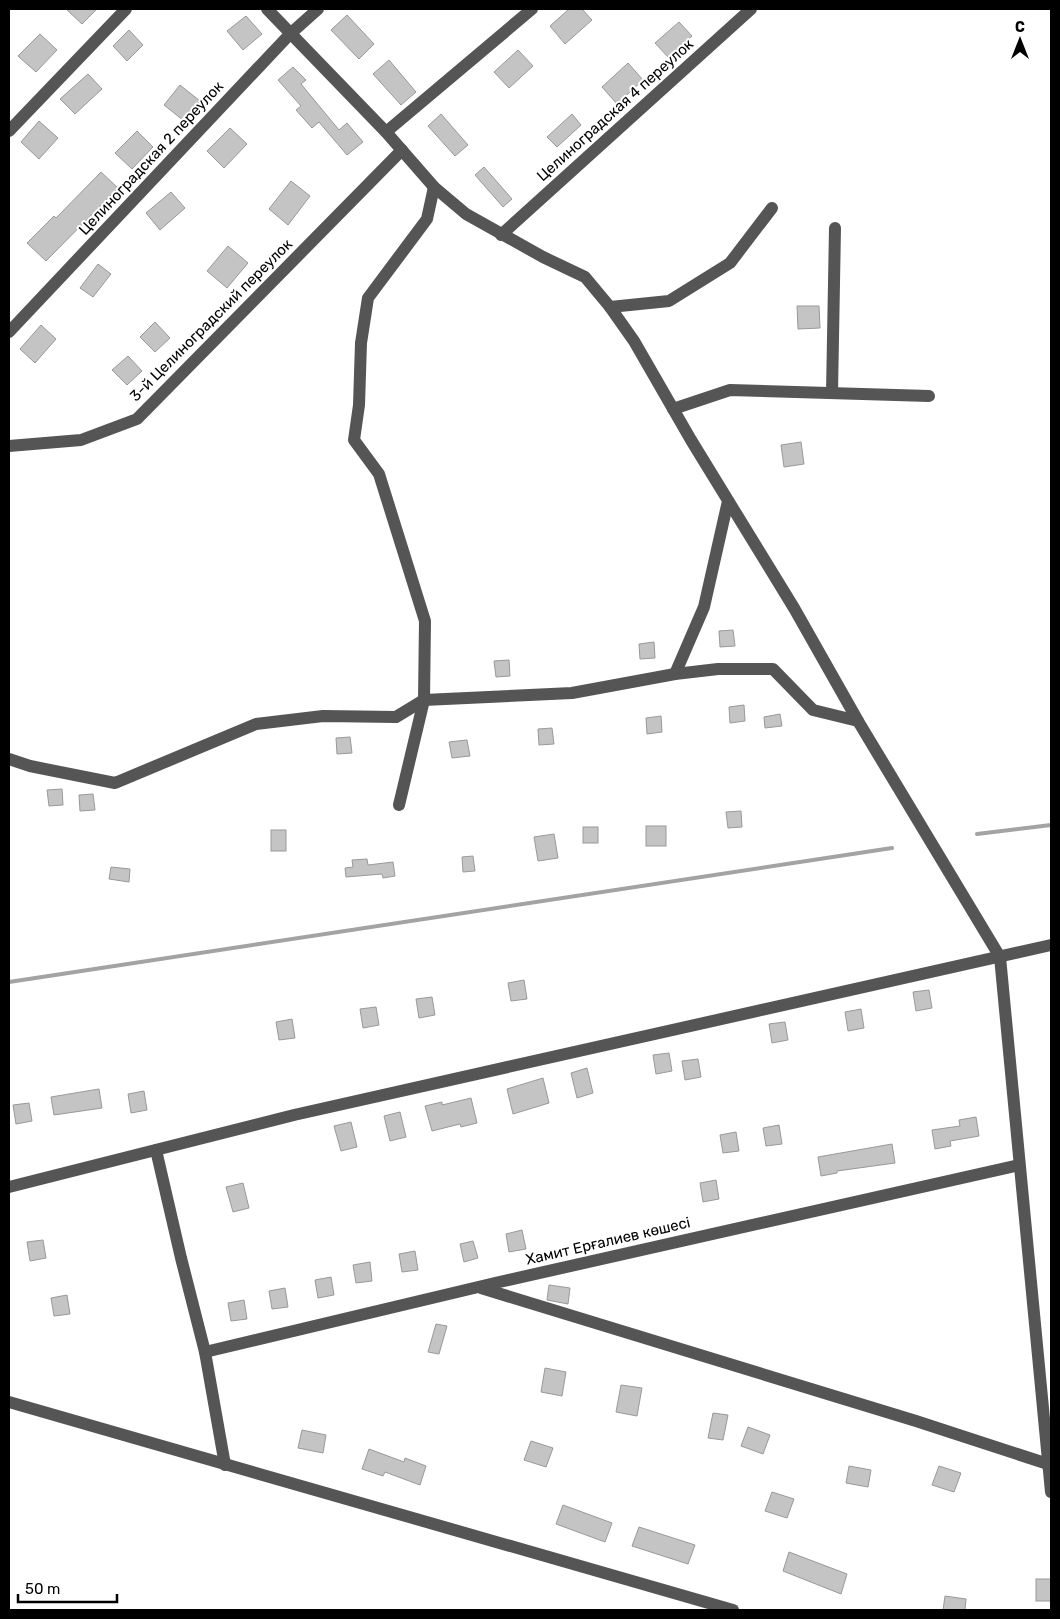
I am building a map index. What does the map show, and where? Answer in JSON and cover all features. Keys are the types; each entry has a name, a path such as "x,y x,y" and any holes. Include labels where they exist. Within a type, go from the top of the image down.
{"street":[{"path":"9,131 126,9"},
{"path":"267,9 386,132 434,187 466,214 501,235 585,277 610,307 634,341 728,501 794,608 858,721 1000,957 1050,1465 1051,1492"},
{"name":"Целиноградская 2 переулок","path":"9,332 290,34 318,9"},
{"path":"386,132 532,9"},
{"name":"Целиноградская 4 переулок","path":"501,235 751,9"},
{"name":"3-й Целиноградский переулок","path":"9,446 81,440 137,419 402,150"},
{"path":"399,805 424,700 425,621 378,474 354,440 360,405 361,343 368,298 427,219 434,187"},
{"path":"610,307 669,301 730,263 772,208"},
{"path":"832,393 835,228"},
{"path":"673,409 730,390 929,396"},
{"path":"675,674 704,607 728,501"},
{"path":"9,758 30,766 115,783 256,724 323,716 396,717 424,700 572,693 675,674 718,669 773,669 813,710 858,721"},
{"path":"9,1187 294,1114 1051,945"},
{"path":"156,1150 205,1352 225,1465"},
{"name":"Хамит Ерғалиев көшесі","path":"205,1352 1019,1164"},
{"path":"480,1287 916,1420 1050,1465"},
{"path":"9,1414 15,1403 733,1610"}],"building":[{"path":"66,9 97,9 82,24"},
{"path":"569,9 582,9 592,20 565,44 550,26"},
{"path":"347,15 374,44 359,59 331,30"},
{"path":"246,16 262,34 243,50 227,31"},
{"path":"679,22 692,36 668,57 655,43"},
{"path":"129,30 143,45 127,61 113,46"},
{"path":"40,34 57,50 36,72 18,56"},
{"path":"518,50 533,66 509,88 494,72"},
{"path":"389,60 416,92 401,105 373,74"},
{"path":"628,63 643,80 617,104 602,87"},
{"path":"293,67 306,80 301,84 339,130 347,123 363,142 347,155 319,122 312,128 296,110 301,106 278,80"},
{"path":"88,74 102,89 75,114 60,99"},
{"path":"180,85 200,101 184,121 164,105"},
{"path":"441,114 468,145 455,156 428,126"},
{"path":"572,114 581,125 557,147 547,137"},
{"path":"39,121 58,138 39,159 21,142"},
{"path":"230,128 247,144 224,168 207,151"},
{"path":"137,131 153,147 132,169 115,153"},
{"path":"484,167 512,199 503,207 475,175"},
{"path":"101,172 118,188 46,261 27,243 54,216 56,218"},
{"path":"291,181 310,196 288,225 269,209"},
{"path":"171,192 185,208 160,230 146,213"},
{"path":"228,246 248,263 227,288 207,271"},
{"path":"98,264 111,274 93,297 80,288"},
{"path":"797,306 819,306 820,328 798,329"},
{"path":"155,322 170,338 155,352 140,337"},
{"path":"41,325 56,339 35,363 20,349"},
{"path":"128,356 142,371 127,385 112,370"},
{"path":"801,442 804,464 784,467 781,445"},
{"path":"733,630 735,646 720,647 719,631"},
{"path":"654,642 655,658 640,659 639,644"},
{"path":"509,660 510,676 496,677 494,661"},
{"path":"744,705 745,721 730,723 729,707"},
{"path":"780,714 782,726 765,728 764,717"},
{"path":"661,716 662,732 647,734 646,718"},
{"path":"552,728 554,744 539,745 538,729"},
{"path":"350,737 352,753 337,754 336,738"},
{"path":"467,740 470,756 452,758 449,742"},
{"path":"62,789 63,805 49,806 47,790"},
{"path":"93,794 95,810 80,811 79,795"},
{"path":"741,811 742,827 728,828 726,812"},
{"path":"646,826 666,826 666,846 646,846"},
{"path":"583,827 598,827 598,843 583,843"},
{"path":"271,830 286,830 286,851 271,851"},
{"path":"554,834 558,858 538,861 534,837"},
{"path":"473,856 475,871 463,872 462,857"},
{"path":"367,859 368,865 393,862 395,876 383,878 382,874 346,877 345,868 353,867 352,860"},
{"path":"111,867 130,869 129,882 109,879"},
{"path":"524,980 527,999 511,1001 508,983"},
{"path":"929,990 932,1008 916,1011 913,992"},
{"path":"432,997 435,1015 419,1018 416,999"},
{"path":"376,1007 379,1025 363,1028 360,1009"},
{"path":"861,1009 864,1028 848,1031 845,1012"},
{"path":"292,1019 295,1038 279,1040 276,1022"},
{"path":"785,1022 788,1040 772,1043 769,1024"},
{"path":"669,1053 672,1071 656,1074 653,1055"},
{"path":"698,1059 701,1077 685,1080 682,1061"},
{"path":"587,1068 593,1093 577,1098 571,1073"},
{"path":"543,1078 549,1103 513,1114 507,1089"},
{"path":"99,1089 102,1108 54,1115 51,1097"},
{"path":"144,1091 147,1110 131,1113 128,1094"},
{"path":"471,1098 477,1123 461,1127 460,1124 432,1131 425,1106 442,1102 442,1105"},
{"path":"29,1103 32,1121 16,1124 13,1105"},
{"path":"400,1112 406,1137 390,1141 384,1116"},
{"path":"976,1117 979,1136 950,1141 951,1146 935,1149 932,1130 960,1126 959,1120"},
{"path":"351,1122 357,1147 341,1151 334,1126"},
{"path":"779,1125 782,1144 766,1146 763,1128"},
{"path":"736,1132 739,1151 723,1153 720,1135"},
{"path":"892,1144 895,1163 837,1171 837,1173 821,1176 818,1157"},
{"path":"716,1180 719,1199 703,1202 700,1183"},
{"path":"243,1183 249,1208 233,1212 226,1187"},
{"path":"522,1230 526,1249 509,1252 506,1234"},
{"path":"43,1240 46,1258 30,1261 27,1242"},
{"path":"473,1241 478,1258 464,1262 460,1244"},
{"path":"415,1251 418,1270 402,1272 399,1254"},
{"path":"370,1262 372,1281 356,1283 353,1265"},
{"path":"331,1277 334,1295 318,1298 315,1280"},
{"path":"549,1285 570,1288 568,1304 547,1300"},
{"path":"285,1288 288,1307 272,1309 269,1291"},
{"path":"67,1295 70,1314 54,1316 51,1298"},
{"path":"244,1300 247,1319 231,1321 228,1303"},
{"path":"436,1324 447,1326 439,1354 428,1352"},
{"path":"545,1368 566,1372 562,1396 541,1392"},
{"path":"621,1385 642,1388 637,1416 616,1412"},
{"path":"713,1413 728,1415 723,1440 708,1438"},
{"path":"748,1427 770,1435 763,1454 741,1446"},
{"path":"302,1430 326,1435 323,1453 298,1448"},
{"path":"531,1441 553,1448 546,1467 524,1460"},
{"path":"369,1449 404,1462 405,1458 426,1466 420,1485 385,1472 383,1476 362,1469"},
{"path":"849,1466 871,1470 868,1487 846,1483"},
{"path":"939,1466 961,1473 954,1492 932,1485"},
{"path":"772,1492 794,1499 787,1518 765,1511"},
{"path":"563,1505 612,1523 605,1542 556,1524"},
{"path":"639,1527 695,1545 688,1564 632,1546"},
{"path":"789,1552 847,1574 841,1594 783,1571"},
{"path":"1036,1579 1051,1579 1051,1601 1036,1601"},
{"path":"945,1596 966,1599 965,1610 943,1610"}],"waterway":[{"path":"977,834 1051,825"},
{"path":"9,982 892,848"}]}
